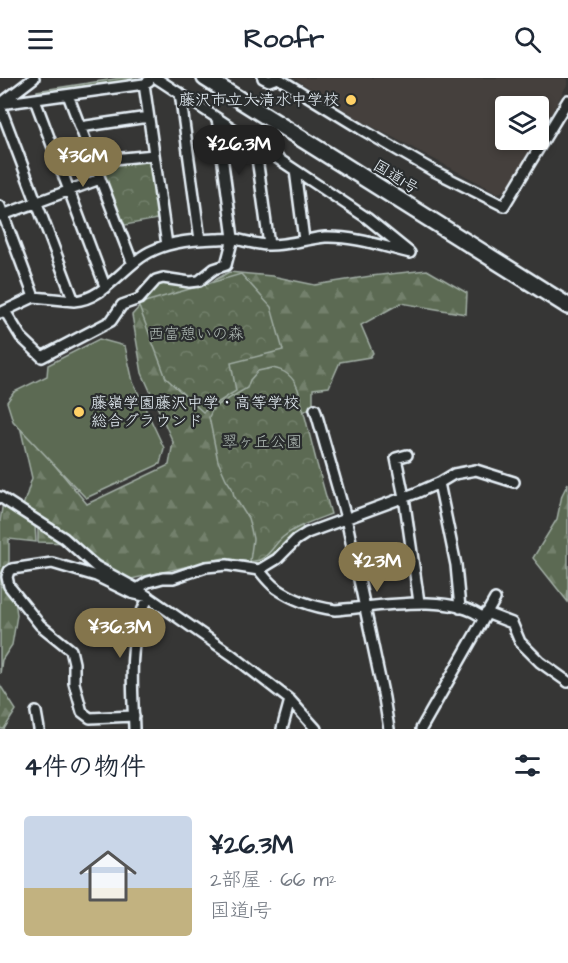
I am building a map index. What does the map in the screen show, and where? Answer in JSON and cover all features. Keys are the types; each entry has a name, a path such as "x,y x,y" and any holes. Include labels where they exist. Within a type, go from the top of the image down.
{"highway":[{"name":"国道1号","path":"205,78 568,306"},
{"name":"国道1号","path":"222,78 568,295"}],"street":[{"path":"0,105 34,78"},
{"path":"0,105 144,84 155,78 217,117 367,218 410,253 371,242 325,237 269,245 233,238 167,245 151,250 132,262 98,293 74,301 34,297 2,311 21,337 42,357 111,321 122,305 139,299 156,280 163,278 190,282 200,281 214,268 226,265 233,238 217,117"},
{"path":"263,78 269,81 277,78 432,170 504,206 568,100"},
{"path":"144,84 167,245"},
{"path":"180,93 200,240"},
{"path":"68,95 132,262"},
{"path":"35,100 105,286"},
{"path":"0,105 74,301"},
{"path":"80,127 148,117"},
{"path":"255,143 269,245"},
{"path":"93,161 154,155"},
{"path":"295,170 304,240"},
{"path":"34,297 1,212 37,203 100,179"},
{"path":"367,218 371,242"},
{"path":"315,409 346,518 389,729"},
{"path":"407,455 396,458 404,497 418,602"},
{"path":"260,570 278,559 296,540 307,533 439,483 454,474 476,470 514,482"},
{"path":"439,483 456,565 460,608"},
{"path":"0,497 64,538 95,566 137,589 231,655 290,700 316,729"},
{"path":"134,716 90,718 82,712 74,683 74,663 70,650 40,625 9,586 7,577 12,569 52,563 96,576 131,593 149,597"},
{"path":"137,589 148,582 173,578 206,567 227,565 260,570 276,588 308,604 335,610 418,602 444,604 512,623 520,642 540,662 568,682"},
{"path":"134,729 133,661 136,633 149,597"},
{"path":"421,729 495,599"},
{"path":"282,729 290,700"},
{"path":"36,712 39,729"},
{"path":"90,718 92,729"}],"shaded area":[{"path":"294,78 566,78 568,80 549,117 549,96 495,96 495,150 530,150 506,190 498,193 362,121"}],"green space":[{"path":"121,78 137,78 138,82 37,97 37,91"},
{"path":"151,158 163,218 120,226 97,164"},
{"path":"427,270 467,293 466,314 401,303 361,325 373,353 370,357 340,362 329,387 313,389 313,405 300,415 299,511 303,530 284,545 275,556 258,563 224,558 127,580 74,543 38,542 38,527 23,506 32,478 19,422 87,504 169,465 173,442 142,373 132,315 160,284 201,288 229,272 272,276 315,285"},
{"name":"西富憩いの森","path":"241,274 271,307 283,350 231,363 236,391 203,412 166,378 138,304"},
{"name":"藤嶺学園藤沢中学・高等学校 総合グラウンド","path":"99,339 125,346 133,382 164,448 160,464 86,498 13,421 7,402 14,392 47,376 48,365"},
{"name":"翠ヶ丘公園","path":"272,368 288,374 298,389 331,514 294,530 283,537 265,557 250,561 253,539 248,518 234,496 218,461 209,417 213,408 247,388 250,380 258,371"},
{"path":"568,483 568,602 533,558 557,519 562,495"},
{"path":"3,502 35,525 36,542 9,539 9,561 3,584 0,585 0,521"},
{"path":"0,586 8,588 15,600 17,615 12,645 2,660 0,674"},
{"path":"0,685 16,710 4,729 0,729"}],"place":[{"name":"藤沢市立大清水中学校","path":"351,100"},
{"name":"藤嶺学園藤沢中学・高等学校 総合グラウンド","path":"79,412"}]}
